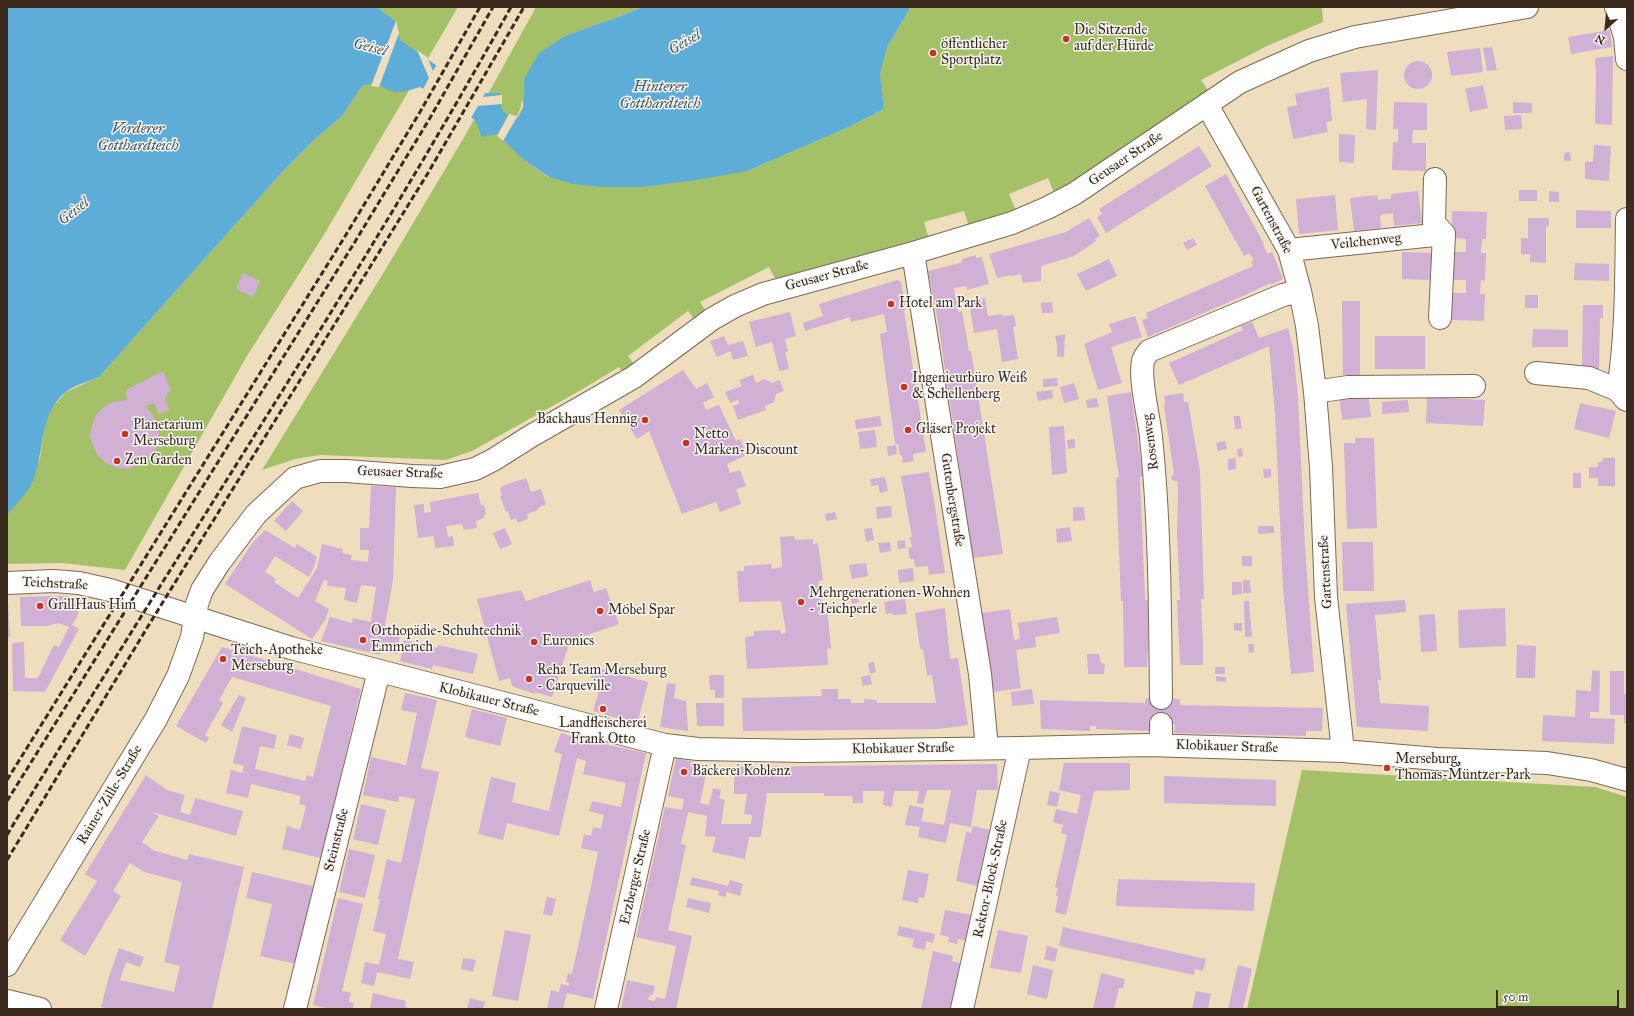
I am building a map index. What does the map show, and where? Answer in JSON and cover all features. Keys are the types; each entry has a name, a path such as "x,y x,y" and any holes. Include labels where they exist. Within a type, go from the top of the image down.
{"street":[{"name":"Geusaer Straße","path":"195,616 200,596 219,563 256,514 295,478 320,471 346,470 440,477 475,469 493,460 531,436 634,377 712,319 735,306 764,294 913,253 1012,223 1047,208 1074,194 1240,82 1309,51 1355,37 1527,7"},
{"path":"1616,7 1624,37 1627,59"},
{"name":"Gartenstraße","path":"1207,105 1289,250 1300,291 1307,326 1315,392 1321,467 1326,597 1343,751"},
{"path":"1435,179 1434,223 1444,234 1440,318"},
{"path":"1536,373 1589,378 1623,396 1626,323 1627,219"},
{"name":"Veilchenweg","path":"1289,250 1444,234"},
{"name":"Gutenbergstraße","path":"913,253 980,674 987,748"},
{"name":"Rosenweg","path":"1161,698 1160,582 1156,486 1150,427 1143,382 1143,361 1149,351 1283,294 1300,291"},
{"path":"1315,392 1348,387 1474,386"},
{"name":"Teichstraße","path":"7,582 54,581 95,586 195,616"},
{"name":"Klobikauer Straße","path":"195,616 291,648 665,745 698,749 804,751 1020,748 1161,735 1437,759 1547,763 1591,770 1627,780"},
{"name":"Rainer-Zille-Straße","path":"7,965 156,719 178,676 192,637 195,616"},
{"name":"Steinstraße","path":"295,1009 379,671"},
{"name":"Erzberger Straße","path":"606,1009 665,745"},
{"name":"Rektor-Block-Straße","path":"962,1009 1020,748"},
{"path":"7,1001 40,1009"}],"green space":[{"path":"377,7 458,7 325,233 247,356 125,570 62,563 7,564 7,515 32,483 40,458 44,429 50,410 66,392 99,377 284,170 314,140 342,116 362,86 367,84 394,20"},
{"path":"536,7 642,7 567,35 524,79 523,107 518,118 504,139 524,160 548,177 747,171 849,127 884,109 879,74 887,47 911,7 1322,7 1323,22 1267,46 1201,80 1210,93 1055,195 1048,178 1009,194 1016,211 969,227 964,211 924,222 929,239 776,280 769,267 700,302 707,313 696,322 688,311 628,356 636,367 624,374 619,367 472,451 446,460 320,455 295,459 262,470 387,267 466,134"},
{"path":"1302,770 1595,787 1627,797 1627,1009 1247,1009"}],"water":[{"name":"Vorderer Gotthardteich","path":"7,7 377,7 394,20 400,40 453,77 484,93 500,93 501,107 503,110 518,118 523,107 524,79 539,53 567,35 642,7 911,7 887,47 880,74 884,109 849,127 747,171 690,181 642,187 601,187 573,184 549,177 524,160 497,134 482,137 475,120 420,87 408,91 395,92 372,84 362,86 342,116 314,140 284,170 99,377 77,385 66,392 57,401 46,422 37,470 33,481 25,494 7,515"}],"pier":[{"path":"396,21 399,33 379,87 371,86"},
{"path":"417,50 427,57 433,71 437,64 454,75 486,91 483,97 502,95 502,104 478,106 470,120 422,91 429,78"},
{"path":"523,101 523,107 503,141 497,136 509,114 517,116 521,107 521,102"}],"building":[{"path":"1610,30 1612,47 1571,54 1568,37"},
{"path":"1492,47 1497,70 1487,71 1483,48"},
{"path":"1480,48 1483,72 1451,76 1447,52"},
{"path":"1613,56 1612,125 1595,124 1595,58"},
{"path":"1418,61 1428,65 1432,75 1428,85 1418,89 1408,85 1404,75 1408,65"},
{"path":"1378,70 1376,130 1366,129 1367,99 1343,102 1340,73"},
{"path":"1483,85 1488,108 1470,112 1465,89"},
{"path":"1329,87 1332,121 1326,122 1328,132 1293,139 1287,107 1297,105 1295,94"},
{"path":"1394,102 1427,103 1427,130 1413,130 1412,143 1426,143 1426,171 1392,170 1393,142 1398,142 1398,129 1393,129"},
{"path":"1513,102 1532,103 1532,113 1513,113"},
{"path":"1521,115 1522,129 1505,130 1504,116"},
{"path":"1339,134 1355,135 1354,163 1339,162"},
{"path":"1594,145 1611,146 1609,181 1585,179 1585,162 1593,162"},
{"path":"1199,146 1212,166 1106,233 1097,217 1102,214 1099,209"},
{"path":"1570,152 1571,161 1564,161 1564,153"},
{"path":"1226,174 1268,254 1272,252 1283,279 1271,285 1270,283 1148,337 1142,320 1148,318 1146,313 1253,266 1251,262 1254,260 1249,253 1244,256 1205,186"},
{"path":"1519,190 1537,190 1537,201 1519,201"},
{"path":"1418,191 1422,223 1394,226 1393,213 1380,215 1381,228 1354,231 1350,198 1377,195 1378,200 1391,199 1391,194"},
{"path":"1549,191 1559,192 1559,202 1549,202"},
{"path":"1335,195 1338,230 1299,234 1296,199"},
{"path":"1576,210 1611,211 1611,228 1576,228"},
{"path":"1452,211 1487,212 1486,239 1482,239 1481,253 1486,253 1485,281 1481,280 1480,294 1485,294 1484,321 1452,320 1452,293 1466,293 1466,280 1452,280 1452,252 1466,252 1466,239 1452,238"},
{"path":"1089,218 1100,236 1095,239 1096,241 1074,256 1041,266 1041,281 1022,283 1021,274 997,278 989,254 1066,232"},
{"path":"1528,218 1549,218 1549,226 1546,227 1546,263 1530,262 1530,254 1521,254 1521,238 1528,238"},
{"path":"1193,238 1197,245 1187,250 1183,243"},
{"path":"1402,252 1436,253 1435,280 1402,279"},
{"path":"976,255 976,258 982,257 989,284 967,290 966,286 954,288 958,312 962,311 969,351 971,351 1003,554 973,558 937,316 928,271 960,263 962,262 962,259"},
{"path":"1109,259 1117,276 1086,291 1077,274"},
{"path":"1575,263 1609,264 1609,281 1574,280"},
{"path":"243,273 260,281 253,297 236,289"},
{"path":"897,280 901,282 906,309 904,310 926,452 913,454 914,461 903,463 898,444 895,444 880,334 887,332 884,314 851,322 850,317 805,331 803,323 823,316 819,304"},
{"path":"1525,295 1538,295 1538,308 1525,308"},
{"path":"985,298 988,316 1002,314 1002,316 1014,315 1016,326 1013,327 1018,359 1002,362 997,329 974,333 969,301"},
{"path":"1342,301 1360,301 1360,375 1343,375"},
{"path":"1052,302 1053,313 1042,313 1041,303"},
{"path":"1583,305 1603,305 1603,318 1600,318 1599,369 1582,369"},
{"path":"790,312 796,336 785,339 788,351 785,352 789,369 779,371 772,342 756,347 749,322"},
{"path":"1135,316 1142,337 1111,347 1122,383 1098,390 1084,344 1112,332 1109,324"},
{"path":"1252,322 1259,338 1288,328 1293,348 1298,397 1305,547 1314,672 1291,674 1283,589 1275,413 1269,346 1179,385 1169,363 1243,330 1241,326"},
{"path":"1533,329 1568,330 1568,347 1532,347"},
{"path":"1065,334 1064,357 1057,357 1057,344 1055,336"},
{"path":"724,336 728,345 743,341 748,356 733,360 730,351 717,357 710,341"},
{"path":"1375,336 1425,336 1425,369 1375,369"},
{"name":"Netto Marken-Discount","path":"683,370 696,389 707,383 714,397 703,403 706,410 719,405 736,441 740,439 747,455 727,464 730,473 740,470 746,486 736,489 741,504 720,512 716,502 682,514 649,431 637,439 619,410"},
{"name":"Planetarium Merseburg","path":"163,371 171,389 165,398 169,410 158,414 154,403 145,406 157,423 159,433 158,444 153,453 146,461 127,469 117,468 106,463 98,456 90,436 96,415 104,407 113,402 127,400 126,390"},
{"path":"753,375 756,383 765,379 772,383 780,380 784,391 776,394 774,402 765,406 766,410 738,420 733,406 739,404 738,400 730,403 725,392 742,386 739,380"},
{"path":"1057,378 1058,386 1043,387 1043,379"},
{"path":"1074,383 1079,399 1064,403 1060,387"},
{"path":"1052,390 1053,398 1038,401 1036,392"},
{"path":"1368,391 1371,417 1342,420 1339,394"},
{"path":"1131,392 1143,476 1140,477 1145,600 1148,600 1147,667 1124,667 1123,601 1121,601 1116,478 1119,477 1107,396"},
{"path":"1183,393 1184,402 1188,402 1200,471 1204,599 1201,599 1203,665 1180,665 1177,600 1180,600 1177,531 1178,489 1177,481 1173,481 1171,477 1174,474 1164,406 1164,396"},
{"path":"1427,397 1485,400 1483,426 1426,423"},
{"path":"1097,398 1099,407 1087,408 1086,400"},
{"path":"1408,400 1409,412 1382,414 1382,402"},
{"path":"1580,403 1616,411 1609,438 1574,429"},
{"path":"880,416 882,426 856,429 855,420"},
{"path":"1234,416 1240,416 1242,429 1235,429"},
{"path":"1064,426 1067,473 1052,475 1049,427"},
{"path":"875,430 877,447 860,449 858,432"},
{"path":"1355,438 1374,438 1377,528 1347,529 1344,443 1355,443"},
{"path":"1075,439 1075,448 1068,449 1067,440"},
{"path":"1225,441 1227,449 1218,451 1216,443"},
{"path":"896,445 897,454 888,456 887,446"},
{"path":"1242,448 1243,456 1238,457 1237,449"},
{"path":"1236,458 1236,469 1228,470 1228,459"},
{"path":"1603,458 1615,458 1615,486 1598,486 1598,478 1589,478 1589,467 1598,467 1598,462 1602,462"},
{"path":"1263,469 1271,469 1271,477 1264,478"},
{"path":"929,472 945,573 929,575 928,566 915,567 914,559 910,559 908,548 912,547 910,537 912,537 901,476"},
{"path":"1573,473 1581,473 1581,488 1573,488"},
{"path":"885,477 888,491 880,493 878,485 871,486 870,479"},
{"path":"526,478 531,492 541,489 546,504 538,508 538,510 527,514 528,519 517,523 516,518 511,520 508,511 506,512 500,496 502,495 500,490 502,486"},
{"path":"371,486 396,487 393,580 384,631 400,634 397,654 381,651 380,655 321,641 330,617 352,623 353,618 371,622 376,587 361,585 357,603 344,600 346,588 327,586 328,582 324,580 315,601 329,609 325,620 312,639 225,584 253,542 265,530 295,548 297,544 317,557 309,577 275,556 265,572 276,579 274,582 298,598 317,568 322,544 343,549 342,553 352,555 351,560 368,562 369,550 360,550 360,528 369,528"},
{"path":"478,493 481,505 484,505 486,514 484,515 484,518 476,521 477,528 464,530 462,524 446,526 448,537 453,536 454,546 435,548 434,536 418,538 414,505 424,504 424,513 431,512 430,502"},
{"path":"292,501 303,511 286,531 274,521"},
{"path":"891,506 892,517 877,519 876,507"},
{"path":"1073,507 1084,507 1085,520 1073,521"},
{"path":"835,512 837,519 826,521 825,514"},
{"path":"1258,526 1274,526 1274,533 1258,534"},
{"path":"1070,527 1072,541 1057,543 1056,529"},
{"path":"505,528 512,544 500,549 493,533"},
{"path":"872,528 874,540 866,542 864,529"},
{"name":"Mehrgenerationen-Wohnen - Teichperle","path":"794,536 795,540 813,539 813,544 818,543 823,580 818,581 823,610 827,609 831,648 827,649 828,665 747,669 745,637 754,636 754,631 780,630 781,634 786,633 781,601 739,602 737,571 744,571 744,566 771,564 772,569 782,567 780,537"},
{"path":"905,540 906,548 898,549 897,541"},
{"path":"890,542 891,551 880,553 878,543"},
{"path":"1342,542 1373,542 1374,591 1343,591"},
{"path":"1242,556 1252,556 1252,566 1242,566"},
{"path":"866,563 868,576 852,579 849,565"},
{"path":"913,568 914,581 899,583 898,570"},
{"path":"590,580 594,592 606,588 619,624 570,641 552,697 535,692 535,694 512,686 510,678 499,681 477,599 521,590 526,601"},
{"path":"1243,580 1250,580 1251,593 1243,593"},
{"path":"1232,582 1242,582 1242,594 1232,595"},
{"path":"856,591 859,602 852,604 849,592"},
{"path":"67,596 81,601 77,617 72,625 79,629 45,692 13,691 12,643 24,642 25,678 38,678 54,645 59,647 69,627 58,623 48,626 21,626 20,597"},
{"path":"905,599 907,614 886,614 884,602"},
{"path":"1405,600 1406,612 1375,615 1381,680 1378,680 1380,703 1429,706 1428,731 1357,727 1346,604"},
{"path":"1244,601 1249,601 1252,637 1245,637"},
{"path":"8,602 10,637 7,637"},
{"path":"945,608 950,659 958,658 968,725 939,729 743,731 742,698 822,696 821,689 838,689 838,699 851,699 851,703 864,703 864,699 876,700 877,703 936,703 932,675 927,675 923,649 920,649 915,613"},
{"path":"1505,608 1506,646 1459,648 1458,610"},
{"path":"1010,609 1014,640 1020,639 1018,623 1057,617 1060,633 1035,637 1036,647 1016,650 1021,688 994,692 982,613"},
{"path":"1435,614 1437,651 1421,652 1419,615"},
{"path":"1234,623 1242,623 1242,631 1234,630"},
{"path":"404,640 437,648 438,645 478,654 473,674 433,665 432,669 400,661"},
{"path":"1248,644 1254,644 1254,652 1249,653"},
{"path":"1517,645 1536,646 1535,678 1516,678"},
{"path":"222,647 361,689 321,858 282,849 287,826 300,830 306,806 299,804 301,796 251,784 248,798 226,793 231,770 242,773 244,766 233,763 242,726 277,735 274,749 260,746 255,769 305,781 307,775 313,777 331,706 232,677 219,700 223,703 205,735 209,738 206,743 176,726"},
{"path":"1087,654 1099,654 1101,663 1105,664 1104,674 1088,674"},
{"path":"874,662 876,672 870,674 868,663"},
{"path":"594,667 648,682 637,724 593,711 602,681 591,678"},
{"path":"1215,667 1225,667 1225,674 1215,674"},
{"path":"1592,670 1600,671 1599,712 1590,712 1590,718 1615,719 1614,744 1542,741 1543,715 1575,717 1576,690 1591,691"},
{"path":"1610,671 1624,671 1624,694 1627,694 1627,723 1624,723 1624,715 1610,715"},
{"path":"709,675 724,675 724,698 715,698 715,690 710,690"},
{"path":"870,675 872,684 863,686 861,677"},
{"path":"1216,676 1226,677 1226,682 1216,681"},
{"path":"667,683 676,684 674,698 686,701 688,731 660,727"},
{"path":"1032,689 1034,704 1012,706 1011,692"},
{"path":"405,693 437,700 421,768 439,772 398,959 414,962 410,979 377,972 374,986 361,983 365,962 379,965 386,934 373,931 380,900 378,899 387,859 401,863 415,799 399,796 398,802 363,795 371,757 406,765 417,713 401,710"},
{"path":"239,695 246,698 232,732 221,725"},
{"path":"1146,698 1180,699 1180,705 1323,708 1322,731 1306,731 1306,736 1174,733 1175,724 1150,724 1150,731 1096,729 1096,726 1090,726 1090,731 1041,729 1040,700 1145,703"},
{"path":"696,703 724,703 724,726 697,726"},
{"path":"472,709 507,718 500,746 465,737"},
{"path":"561,733 581,739 646,753 593,999 567,993 563,1009 547,1009 551,990 559,992 561,984 569,986 569,983 566,982 568,973 572,974 598,852 581,848 584,834 591,836 593,827 601,829 604,815 589,811 592,801 621,807 626,783 583,774 586,761 577,758 559,836 507,823 503,840 478,834 491,777 516,783 512,802 549,811 562,754 554,752"},
{"path":"290,734 304,738 301,749 287,745"},
{"path":"676,758 708,765 700,803 709,805 713,788 721,790 719,798 725,800 721,824 751,824 752,815 744,814 747,794 734,794 734,767 997,764 998,790 977,790 971,827 950,823 946,843 918,837 920,827 905,825 909,805 924,808 921,821 944,825 951,790 927,790 923,804 917,803 919,791 894,791 892,807 883,805 884,791 863,791 863,803 853,803 852,796 824,796 824,793 767,793 761,837 749,837 745,859 712,852 716,837 705,836 707,816 688,812 681,844 686,845 668,930 692,936 676,1009 621,1009 627,980 655,986 653,995 650,995 648,1000 655,1001 656,997 665,999 676,946 636,937 665,807 682,810 684,799 668,796"},
{"path":"1064,763 1130,763 1130,790 1094,791 1066,915 1055,912 1058,888 1055,887 1067,835 1061,833 1063,825 1053,822 1056,809 1077,814 1081,795 1059,790"},
{"path":"146,775 167,790 185,795 180,812 190,815 195,798 243,811 236,836 152,812 159,816 142,842 153,850 187,860 189,854 244,867 212,1009 109,1009 101,1007 109,976 119,948 144,957 140,967 126,962 120,980 174,992 180,966 164,962 182,882 144,872 130,863 113,891 121,896 85,956 60,940 97,881 85,874"},
{"path":"1164,776 1276,780 1276,806 1164,803"},
{"path":"1050,791 1060,793 1057,807 1047,805"},
{"path":"361,804 386,810 378,845 353,839"},
{"path":"973,826 990,830 978,886 956,881 966,832 971,833"},
{"path":"349,849 375,855 365,898 339,892"},
{"path":"908,870 929,874 924,898 919,897 918,903 902,900"},
{"path":"252,872 313,886 296,964 260,956 272,904 246,898"},
{"path":"692,877 728,886 730,880 743,884 740,896 727,892 725,897 718,895 719,891 690,885"},
{"path":"1118,879 1255,883 1254,911 1116,906"},
{"path":"547,897 556,899 552,916 543,914"},
{"path":"338,898 363,904 342,991 351,993 349,1002 354,1003 353,1009 330,1009 313,1005"},
{"path":"688,898 711,903 709,913 686,907"},
{"path":"945,910 972,915 967,941 958,939 957,944 948,942 949,937 940,935"},
{"path":"899,926 935,934 933,943 926,941 925,950 912,947 914,939 897,935"},
{"path":"1063,927 1206,959 1203,971 1195,969 1194,975 1059,946"},
{"path":"505,930 531,935 518,1001 492,996"},
{"path":"998,930 1028,936 1021,973 990,968"},
{"path":"1047,946 1058,949 1055,962 1044,959"},
{"path":"933,951 953,956 952,961 960,963 951,1009 921,1009"},
{"path":"463,958 476,960 473,972 461,969"},
{"path":"1033,965 1053,970 1047,999 1027,994"},
{"path":"1238,965 1252,969 1243,1009 1228,1009"},
{"path":"1101,973 1125,979 1123,988 1119,988 1114,1009 1093,1009"},
{"path":"1196,991 1211,994 1208,1009 1192,1009"},
{"path":"373,993 406,1001 405,1007 412,1009 370,1009"},
{"path":"470,998 485,1002 483,1009 467,1009"}],"railway":[{"path":"7,780 344,238 420,112 480,7"},
{"path":"7,801 353,245 430,118 493,7"},
{"path":"7,835 70,731 326,320 451,112 511,7"},
{"path":"7,860 150,623 428,173 524,7"}],"place":[{"name":"Die Sitzende auf der Hürde","path":"1066,39"},
{"name":"öffentlicher Sportplatz","path":"933,53"},
{"name":"Hotel am Park","path":"891,304"},
{"name":"Ingenieurbüro Weiß & Schellenberg","path":"904,387"},
{"name":"Backhaus Hennig","path":"645,420"},
{"name":"Gläser Projekt","path":"908,430"},
{"name":"Planetarium Merseburg","path":"125,434"},
{"name":"Netto Marken-Discount","path":"686,443"},
{"name":"Zen Garden","path":"117,461"},
{"name":"Mehrgenerationen-Wohnen - Teichperle","path":"801,602"},
{"name":"GrillHaus Him","path":"40,606"},
{"name":"Möbel Spar","path":"600,611"},
{"name":"Orthopädie-Schuhtechnik Emmerich","path":"363,640"},
{"name":"Euronics","path":"534,642"},
{"name":"Teich-Apotheke Merseburg","path":"223,659"},
{"name":"Reha Team Merseburg - Carqueville","path":"529,679"},
{"name":"Landfleischerei Frank Otto","path":"603,709"},
{"name":"Merseburg, Thomas-Müntzer-Park","path":"1387,768"},
{"name":"Bäckerei Koblenz","path":"684,772"}],"water label":[{"name":"Geisel","path":"685,43"},
{"name":"Geisel","path":"370,48"},
{"name":"Hinterer Gotthardteich","path":"660,96"},
{"name":"Geisel","path":"74,212"}]}
